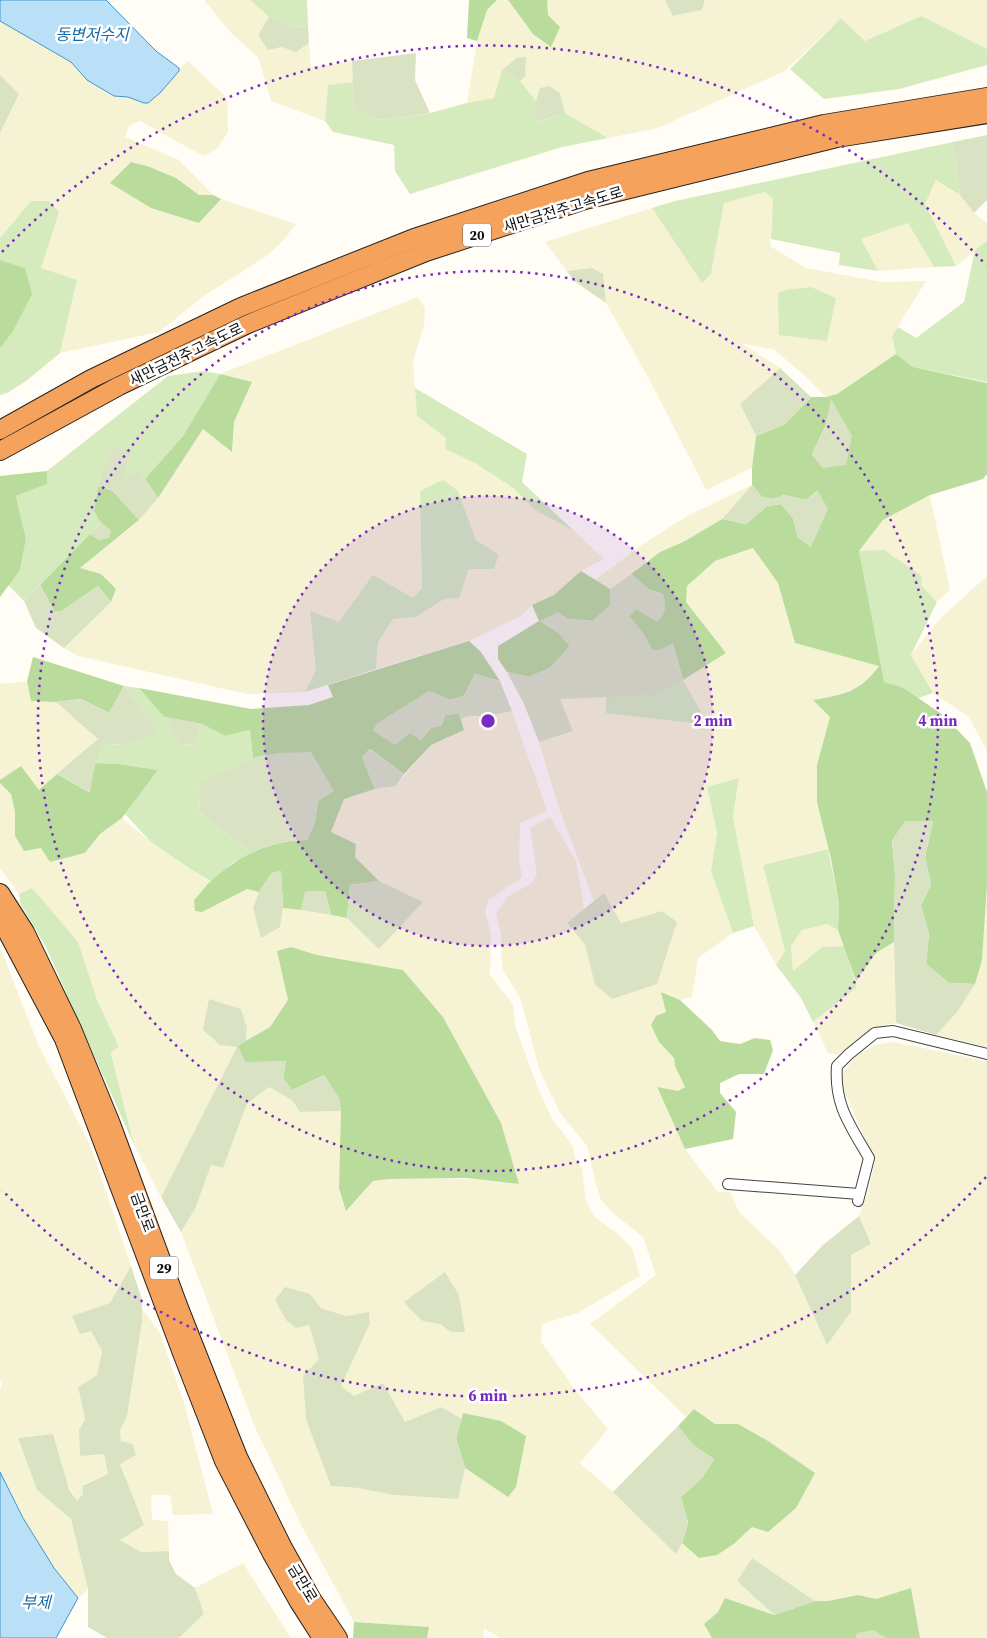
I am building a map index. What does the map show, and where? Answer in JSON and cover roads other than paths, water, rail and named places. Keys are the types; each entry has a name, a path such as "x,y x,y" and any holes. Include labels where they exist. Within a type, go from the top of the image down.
{"highway":[{"name":"새만금전주고속도로","path":"0,430 92,379 241,308 423,235 588,180 824,124 987,96"},
{"name":"새만금전주고속도로","path":"0,451 119,386 248,324 426,252 585,200 837,138 987,114"},
{"name":"금만로","path":"0,893 26,932 72,1029 111,1124 179,1308 238,1457 282,1548 311,1598 338,1638"},
{"name":"금만로","path":"0,918 64,1039 224,1461 271,1552 322,1638"}],"street":[{"path":"728,1184 859,1197 869,1158 846,1119 839,1102 836,1081 837,1066 875,1034 893,1031 987,1054"}],"water":[{"name":"동변저수지","path":"0,0 106,0 156,51 179,68 179,71 160,93 148,103 128,97 114,96 87,80 71,62 0,21"},
{"name":"부제","path":"0,1472 23,1518 54,1568 78,1598 56,1638 0,1638"}]}
